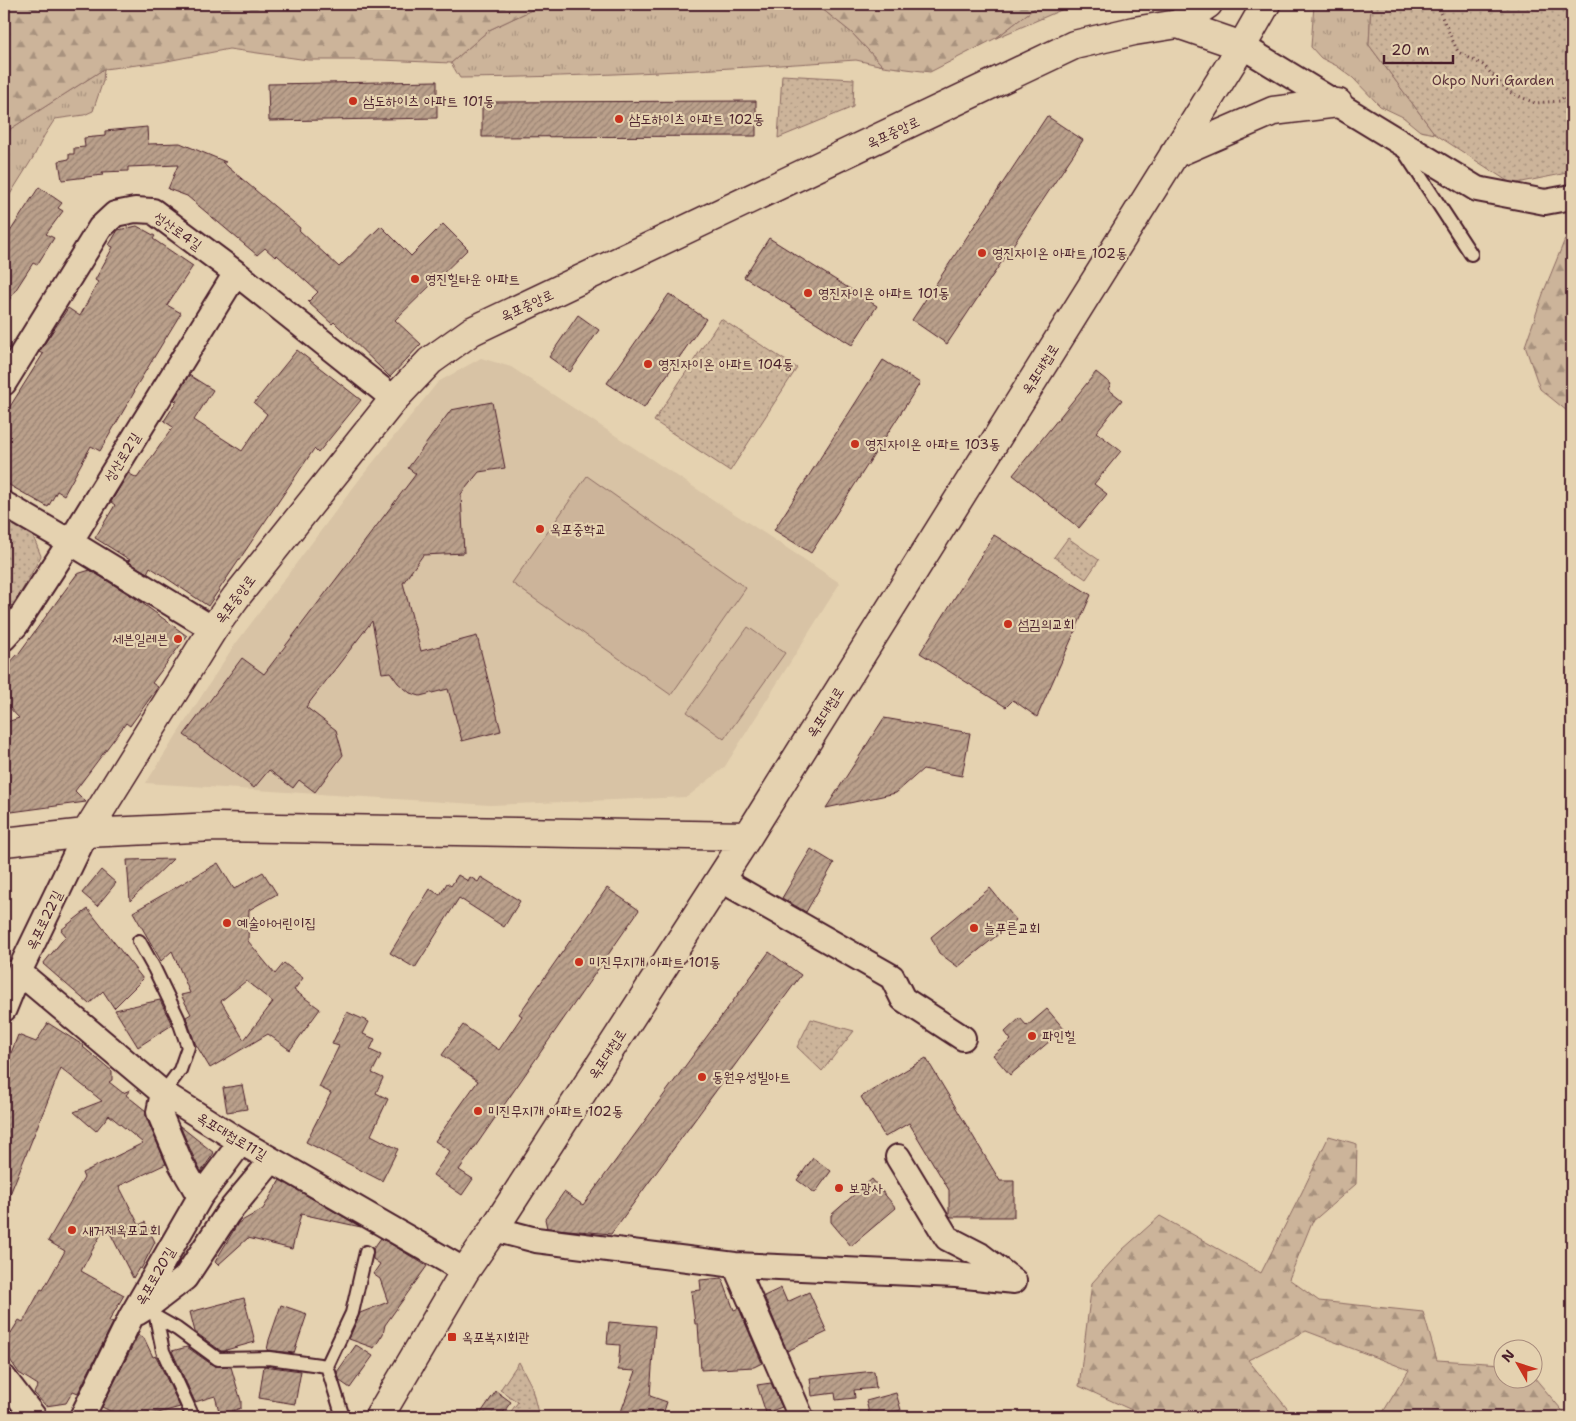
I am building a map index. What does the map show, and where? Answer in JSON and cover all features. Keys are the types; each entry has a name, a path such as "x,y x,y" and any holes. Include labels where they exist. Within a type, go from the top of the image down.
{"street":[{"path":"1178,24 1208,4"},
{"name":"옥포대첩로","path":"379,1417 465,1271 748,836 1242,46 1266,4"},
{"name":"옥포중앙로","path":"86,833 213,629 236,597 394,400 430,361 478,328 1074,45 1134,31 1178,24 1242,46"},
{"path":"1242,46 1477,189 1545,202 1572,197"},
{"path":"1174,154 1273,111 1338,103"},
{"name":"성산로4길","path":"4,383 100,228 115,214 135,210 153,211 236,273 394,400"},
{"name":"성산로2길","path":"4,638 16,625 70,542 236,273"},
{"path":"4,504 213,629"},
{"path":"4,842 86,833 215,827 748,836"},
{"name":"옥포로22길","path":"4,1009 19,972 86,833"},
{"path":"720,879 892,977 903,999 963,1038"},
{"name":"옥포대첩로11길","path":"19,972 163,1093 241,1142 465,1271"},
{"path":"163,1093 159,1112 182,1164 200,1197"},
{"name":"옥포로20길","path":"82,1417 145,1313 200,1197 241,1142"},
{"path":"494,1229 536,1240 735,1265 956,1275 1014,1281 980,1255 947,1238 898,1157"},
{"path":"145,1313 185,1278 228,1213 272,1160"},
{"path":"735,1265 801,1417"},
{"path":"4,1378 34,1417"}],"lane":[{"path":"1394,137 1471,254"},
{"path":"139,941 178,1018 188,1047 180,1070 163,1093"},
{"path":"343,1417 327,1366 352,1313 366,1252"},
{"path":"145,1313 177,1330 218,1359 269,1358 327,1366"},
{"path":"145,1313 193,1417"}],"path":[{"path":"1436,4 1458,52 1483,65 1509,92 1535,103 1560,102 1572,89"}],"shaded area":[{"name":"옥포중학교","path":"481,358 511,367 840,583 724,768 687,797 490,805 146,783 231,650 362,476 438,382"}],"green space":[{"path":"4,4 542,4 489,30 451,63 381,60 308,60 229,49 162,62 104,69 4,133"},
{"path":"542,4 816,4 852,33 883,66 856,60 658,72 460,78 451,63 489,30"},
{"path":"816,4 1040,4 996,38 930,72 883,66 852,33"},
{"path":"1040,4 1075,4 996,38"},
{"path":"1314,4 1371,4 1369,45 1435,134 1420,131 1403,117 1380,106 1353,78 1337,66 1321,58 1311,47"},
{"name":"Okpo Nuri Garden","path":"1371,4 1572,4 1572,172 1512,184 1435,134 1369,45"},
{"path":"104,69 103,81 93,111 84,115 55,119 4,204 4,133"},
{"path":"782,75 854,79 853,107 778,138"},
{"path":"1572,222 1572,415 1540,389 1525,346 1544,291"},
{"path":"721,319 797,368 730,471 654,421"},
{"path":"587,476 746,588 671,695 512,583"},
{"path":"4,520 33,536 41,556 10,612 4,619"},
{"path":"1068,538 1099,560 1086,579 1054,557"},
{"path":"748,627 785,653 724,739 687,712"},
{"path":"811,1019 854,1031 822,1071 797,1047"},
{"path":"1329,1136 1357,1144 1356,1184 1312,1222 1289,1279 1319,1301 1423,1312 1437,1360 1494,1363 1494,1388 1543,1388 1566,1415 1559,1417 1380,1417 1409,1370 1306,1331 1248,1360 1294,1417 1266,1417 1260,1415 1255,1417 1147,1417 1079,1386 1092,1283 1122,1250 1160,1216 1261,1273"},
{"path":"519,1362 531,1385 539,1417 513,1417 509,1414 518,1402 500,1390"}],"building":[{"name":"삼도하이츠 아파트 101동","path":"437,81 437,118 269,121 268,84"},
{"name":"삼도하이츠 아파트 102동","path":"756,101 756,136 482,137 482,102"},
{"name":"영진자이온 아파트 102동","path":"1047,116 1083,140 947,344 912,320"},
{"path":"147,127 148,144 180,143 226,162 222,162 300,228 299,230 339,267 381,226 411,256 443,224 468,249 395,320 421,344 390,377 334,322 332,324 308,302 318,292 277,255 275,257 265,248 257,255 187,196 168,189 178,165 128,167 128,171 102,172 103,175 62,180 59,161 69,159 69,154 74,154 74,148 85,147 84,138 105,136 105,131"},
{"path":"39,187 62,203 58,208 63,211 46,234 54,238 37,265 33,263 4,308 4,241"},
{"path":"137,226 155,236 153,239 193,266 167,305 181,313 134,390 100,451 91,446 64,495 57,491 48,507 4,482 4,416 43,354 39,352 68,308 80,316 98,282 95,280 113,247 109,245 118,230"},
{"name":"영진자이온 아파트 101동","path":"769,238 877,306 852,345 744,277"},
{"name":"영진자이온 아파트 104동","path":"669,294 706,319 644,408 607,383"},
{"path":"578,315 599,330 570,372 549,357"},
{"path":"297,350 361,400 318,453 314,449 208,606 150,567 147,573 95,538 115,505 111,502 128,473 137,478 173,427 164,421 177,401 174,400 189,375 213,390 194,420 242,451 267,414 254,403"},
{"name":"영진자이온 아파트 103동","path":"883,360 920,383 811,553 774,530"},
{"path":"1096,372 1111,384 1108,389 1122,400 1096,432 1121,451 1094,484 1107,494 1079,528 1013,475"},
{"path":"492,402 505,468 479,472 461,494 464,553 423,555 403,583 421,651 477,636 501,731 462,741 448,689 420,696 410,693 398,683 390,672 382,673 372,621 306,707 336,730 343,755 315,792 299,780 293,788 269,770 254,788 184,735 242,658 264,674 416,474 408,468 451,410"},
{"name":"섬김의교회","path":"994,535 1091,595 1037,717 1013,700 1006,707 920,653"},
{"path":"90,570 138,600 187,636 152,683 158,687 130,726 126,723 75,791 86,802 4,813 4,723 19,718 4,702 4,669 19,653 77,574"},
{"path":"884,718 970,733 962,776 923,769 896,793 826,808"},
{"path":"811,849 834,863 806,912 782,898"},
{"path":"173,859 130,901 127,860"},
{"path":"218,863 234,889 263,872 277,894 249,910 248,941 275,974 284,963 303,978 294,990 320,1009 290,1050 268,1034 210,1068 195,1043 186,1017 191,1014 181,995 190,993 172,951 161,961 133,912","holes":["246,981 273,1002 244,1040 221,1001"]},
{"path":"101,870 116,883 97,906 82,893"},
{"path":"458,875 468,881 470,877 478,882 481,877 520,901 504,927 459,898 415,968 390,953 430,889 440,895 447,883 451,886"},
{"path":"607,888 639,910 459,1170 473,1179 462,1195 433,1175 450,1151 435,1141 478,1081 442,1055 463,1025 499,1050 522,1016 519,1014"},
{"name":"늘푸른교회","path":"990,888 1016,920 958,967 939,953 931,937"},
{"path":"88,909 143,979 114,1008 103,991 89,1004 43,964 66,936 61,930"},
{"name":"동원우성빌아트","path":"769,952 801,975 611,1234 547,1228 545,1219 564,1192 583,1205"},
{"path":"160,1000 172,1025 138,1047 115,1010"},
{"name":"파인힐","path":"1047,1009 1064,1029 1010,1075 993,1055 1011,1040 1005,1032 1020,1018 1027,1026"},
{"path":"347,1012 369,1022 363,1034 375,1039 370,1050 381,1055 372,1073 383,1078 376,1093 388,1099 371,1135 398,1149 382,1181 306,1142 331,1093 319,1087 339,1046 332,1044"},
{"path":"48,1023 84,1046 112,1071 112,1080 109,1082 123,1093 130,1090 126,1095 146,1111 146,1117 166,1164 119,1186 139,1225 145,1222 155,1242 141,1269 139,1268 133,1278 106,1225 81,1271 124,1295 109,1321 113,1323 78,1393 73,1391 66,1403 46,1406 34,1393 38,1385 19,1373 4,1351 4,1344 19,1320 23,1322 65,1251 48,1241 84,1178 82,1173 143,1143 109,1115 96,1131 74,1112 102,1101 61,1068 4,1209 4,1071 18,1035 36,1042"},
{"path":"926,1058 1000,1181 1014,1181 1014,1217 951,1217 949,1215 949,1190 909,1123 885,1137 861,1097"},
{"path":"242,1085 247,1109 227,1112 223,1088"},
{"path":"180,1126 214,1153 201,1172 195,1160"},
{"path":"813,1158 831,1171 815,1193 797,1180"},
{"path":"872,1179 896,1208 851,1246 831,1222 831,1215"},
{"path":"280,1180 361,1227 301,1214 292,1249 248,1238 218,1265 215,1262 238,1223 263,1209"},
{"path":"381,1238 427,1266 385,1325 383,1334 374,1348 349,1339 360,1313 388,1302 380,1279 373,1274 380,1264 373,1259 373,1249"},
{"path":"722,1278 734,1310 739,1308 762,1363 754,1367 701,1370 698,1324 695,1324 691,1291 701,1290 700,1280"},
{"path":"781,1288 787,1302 809,1292 827,1332 787,1351 764,1296"},
{"path":"244,1298 255,1342 221,1351 195,1332 190,1312"},
{"path":"281,1305 307,1314 294,1353 267,1350"},
{"path":"609,1322 655,1326 650,1396 667,1402 662,1417 619,1417 636,1371 618,1370 620,1345 607,1344"},
{"path":"138,1335 144,1338 153,1357 156,1356 180,1407 144,1417 122,1417 102,1407"},
{"path":"356,1345 373,1356 350,1388 340,1381 337,1372"},
{"path":"187,1347 214,1366 231,1367 241,1401 241,1408 220,1415 215,1396 195,1402 172,1351"},
{"path":"264,1366 301,1371 295,1404 259,1398"},
{"path":"874,1371 876,1388 854,1390 855,1398 836,1400 835,1393 812,1396 810,1378"},
{"path":"771,1383 782,1407 766,1413 757,1385"},
{"path":"496,1391 511,1402 500,1417 478,1417"},
{"path":"896,1393 901,1410 870,1417 866,1401"}],"place":[{"name":"삼도하이츠 아파트 101동","path":"353,101"},
{"name":"삼도하이츠 아파트 102동","path":"619,119"},
{"name":"영진자이온 아파트 102동","path":"982,253"},
{"name":"영진힐타운 아파트","path":"415,279"},
{"name":"영진자이온 아파트 101동","path":"808,293"},
{"name":"영진자이온 아파트 104동","path":"648,364"},
{"name":"영진자이온 아파트 103동","path":"855,444"},
{"name":"옥포중학교","path":"540,529"},
{"name":"섬김의교회","path":"1008,624"},
{"name":"세븐일레븐","path":"178,639"},
{"name":"예술아어린이집","path":"227,923"},
{"name":"늘푸른교회","path":"974,928"},
{"name":"미진무지개 아파트 101동","path":"579,962"},
{"name":"파인힐","path":"1032,1036"},
{"name":"동원우성빌아트","path":"702,1077"},
{"name":"미진무지개 아파트 102동","path":"478,1111"},
{"name":"보광사","path":"839,1188"},
{"name":"새거제옥포교회","path":"72,1230"},
{"name":"옥포복지회관","path":"452,1337"}]}
